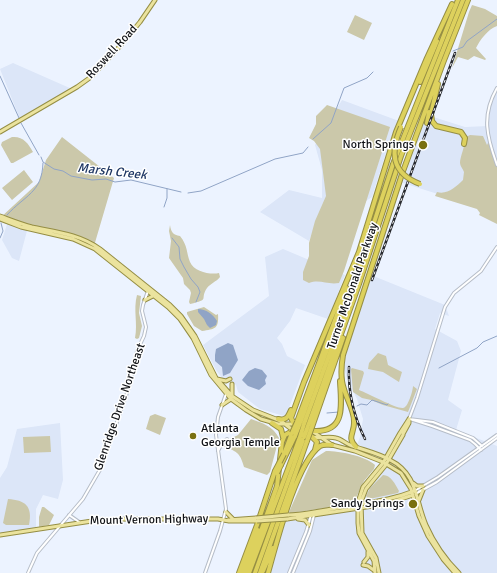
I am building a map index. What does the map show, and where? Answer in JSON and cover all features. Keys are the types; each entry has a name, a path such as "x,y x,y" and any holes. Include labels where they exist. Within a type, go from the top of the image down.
{"highway":[{"name":"Turner McDonald Parkway","path":"304,426 351,293 393,164 458,0"},
{"name":"Turner McDonald Parkway","path":"249,573 297,435 304,426 359,284 403,151 463,0"},
{"path":"304,382 292,418 304,426 328,429 337,422 342,409 339,369 341,358 389,211 419,126 468,0"},
{"path":"420,184 402,173 394,156 395,140 453,2"},
{"path":"241,573 276,472 284,454 304,426 328,337 342,303 368,226 396,132 430,51 453,2"},
{"path":"426,123 460,20"},
{"path":"437,87 431,114 432,121 436,126 461,132 465,138 464,144"},
{"path":"278,419 284,420 288,418 352,270"},
{"path":"347,342 342,364 341,379 354,416 354,425 351,437 352,442 356,447"},
{"path":"246,573 277,486 280,451 283,438 281,429 272,423"},
{"path":"261,573 307,441 304,426"},
{"path":"283,438 287,433 297,435"},
{"name":"Turner McDonald Parkway","path":"254,573 297,435"},
{"path":"276,472 288,454 297,435"},
{"path":"311,436 316,440 317,444 313,454"},
{"path":"261,573 302,470 313,454 322,445 332,445"},
{"path":"268,573 280,527"},
{"path":"241,573 254,550"}],"main road":[{"name":"Roswell Road","path":"0,132 77,87 91,77 121,45 140,22 155,0"},
{"path":"0,216 22,224 74,236 89,242 103,251 170,305 181,316 196,337 217,379 231,397 254,415 272,423 304,426 332,445 345,448 385,463 402,474 414,492"},
{"path":"0,219 21,227 67,237 85,243 101,253 174,312 193,338 211,375 225,394 256,412 278,419 286,424 297,435 317,438 337,438 396,463 405,471 413,483 417,486 423,486"},
{"path":"145,300 153,296"},
{"path":"217,379 226,381 230,379"},
{"path":"222,405 231,397 232,384"},
{"path":"381,472 401,434 409,423 409,419"},
{"path":"387,459 393,452 401,434"},
{"path":"393,452 396,463"},
{"path":"375,459 379,468"},
{"path":"375,572 374,561 361,537 359,530 360,494 363,487 385,463"},
{"path":"379,573 376,558 362,533 359,507 368,486 387,467 392,467"},
{"path":"413,483 421,520 428,536 443,559 455,573"},
{"path":"405,494 408,491 409,485"},
{"path":"423,490 417,502 424,519 432,537 445,557 459,573"},
{"name":"Mount Vernon Highway","path":"359,507 414,492"},
{"name":"Mount Vernon Highway","path":"288,517 295,518 386,504 405,499 414,492"},
{"path":"363,496 364,500 370,503"},
{"path":"405,499 417,502"},
{"path":"226,512 233,519"},
{"name":"Mount Vernon Highway","path":"0,535 80,522 126,519 229,521 312,515"},
{"path":"295,518 306,520 308,525"},
{"name":"Mount Vernon Highway","path":"226,520 256,519"},
{"path":"367,549 368,557 363,563 375,572"}],"street":[{"path":"497,88 490,102 486,122 488,141 497,166"},
{"path":"409,419 418,398 445,307 454,293 481,271 497,247"},
{"name":"Glenridge Drive Northeast","path":"28,573 37,554 88,492 101,468 126,396 137,351 144,336 146,327 142,311 148,291"},
{"path":"205,573 226,520 226,500 216,435 217,421 225,394"},
{"path":"409,419 432,422 466,435 475,439 481,448"},
{"path":"409,419 465,438 474,442 481,448"},
{"name":"Mount Vernon Highway","path":"414,492 423,490 497,436"},
{"path":"218,452 221,445 227,439"},
{"name":"Mount Vernon Highway","path":"414,492 481,448"},
{"path":"69,515 80,522"},
{"path":"289,573 312,515"},
{"path":"292,573 310,531 312,515"}],"shaded area":[{"path":"472,5 485,9 497,16 497,26 485,35 476,48 486,59 485,60 474,56 468,60 458,57 452,68 469,12"},
{"path":"355,15 372,23 364,40 347,32"},
{"path":"13,63 72,89 20,119 0,69"},
{"path":"497,89 497,162 489,142 463,202 403,183 416,142 427,115 465,127 488,126 489,107"},
{"path":"342,100 399,121 390,140 372,197 366,201 320,213 309,241 260,212 289,190 322,198 322,170 315,145"},
{"path":"327,105 390,127 339,283 309,283 303,280 303,272 309,256 309,243 315,221 326,196 320,149 314,141 309,138 316,124 316,116"},
{"path":"470,135 483,136 487,145 489,141 497,162 497,224 479,215 480,213 477,209 435,196 437,192 441,193 451,190 463,180 464,172 460,165 460,161 466,137"},
{"path":"12,137 25,141 33,152 11,163 1,145 2,142"},
{"path":"62,137 114,178 94,246 60,233 0,218 39,182 46,160"},
{"path":"24,170 33,182 12,200 2,188"},
{"path":"8,221 28,227 19,261 12,258 2,240"},
{"path":"170,225 173,233 180,236 184,243 190,262 195,268 212,274 219,273 220,277 207,288 203,299 200,301 190,304 190,290 184,284 183,278 169,258 171,241 169,231"},
{"path":"283,249 345,275 328,319 296,308 290,321 277,338 282,344 287,356 305,365 287,413 284,416 260,409 238,392 236,385 227,378 222,378 216,370 203,345 269,296 265,257"},
{"path":"371,275 445,305 449,316 440,313 435,329 457,341 461,351 448,400 462,410 456,430 497,446 497,573 266,573 285,520 298,512 353,504 361,508 367,492 383,460 355,450 360,437 363,419 357,399 348,381 343,365"},
{"path":"137,295 141,296 139,313 142,326 139,338 137,339 135,338 135,306"},
{"path":"204,307 216,315 218,314 218,323 213,329 202,331 194,326 187,312"},
{"path":"378,353 386,356 388,365 402,372 399,382 383,372 368,369 369,363"},
{"path":"352,368 363,371 364,373 359,390 400,408 407,405 413,386 417,389 408,412 362,398 353,392"},
{"path":"155,414 166,418 160,435 146,429 150,416"},
{"path":"251,419 270,428 279,438 270,472 267,475 244,467 241,458 237,453 222,446 226,441 238,435"},
{"path":"60,423 63,480 58,499 43,495 36,509 36,529 0,535 0,478 7,467 17,429"},
{"path":"50,436 51,452 24,453 23,437"},
{"path":"326,451 345,453 365,459 375,465 374,469 364,481 353,504 298,512 292,515 289,512 312,460"},
{"path":"383,475 386,475 392,480 399,491 398,493 369,499 366,496 370,488"},
{"path":"8,499 19,501 26,505 30,513 29,525 6,525 3,523"},
{"path":"42,507 54,515 49,525 39,527 39,517"}],"water":[{"path":"198,309 204,310 211,314 217,321 216,325 210,328 198,312"},
{"path":"228,343 233,345 238,360 230,373 223,376 222,367 215,361 215,355 216,349"},
{"path":"255,368 262,370 267,376 265,380 266,384 259,390 248,386 242,380 249,371"}],"waterway":[{"name":"Marsh Creek","path":"453,51 463,47 467,41 497,19"},
{"name":"Marsh Creek","path":"313,139 331,123 344,88 367,78 373,72"},
{"name":"Marsh Creek","path":"0,76 19,118"},
{"path":"21,123 39,155"},
{"name":"Marsh Creek","path":"188,193 201,191 275,159 303,153 308,147"},
{"name":"Marsh Creek","path":"41,157 43,162 54,169 63,171 71,176 92,180 106,179 115,182 131,180 181,192"},
{"path":"7,215 36,187 42,173 43,163"},
{"path":"164,207 167,198 167,189"},
{"path":"0,238 3,231 1,223"},
{"path":"172,238 179,247 180,259 184,267 200,292 196,302"},
{"path":"439,368 477,348 483,342 497,336"},
{"path":"357,406 361,404 367,405 372,400 387,405 388,404"},
{"path":"327,413 339,412"}],"railway":[{"path":"372,280 455,53"},
{"path":"349,367 352,404 365,439"}],"place":[{"name":"North Springs","path":"423,145"},
{"name":"Atlanta Georgia Temple","path":"193,436"},
{"name":"Sandy Springs","path":"413,504"}]}
